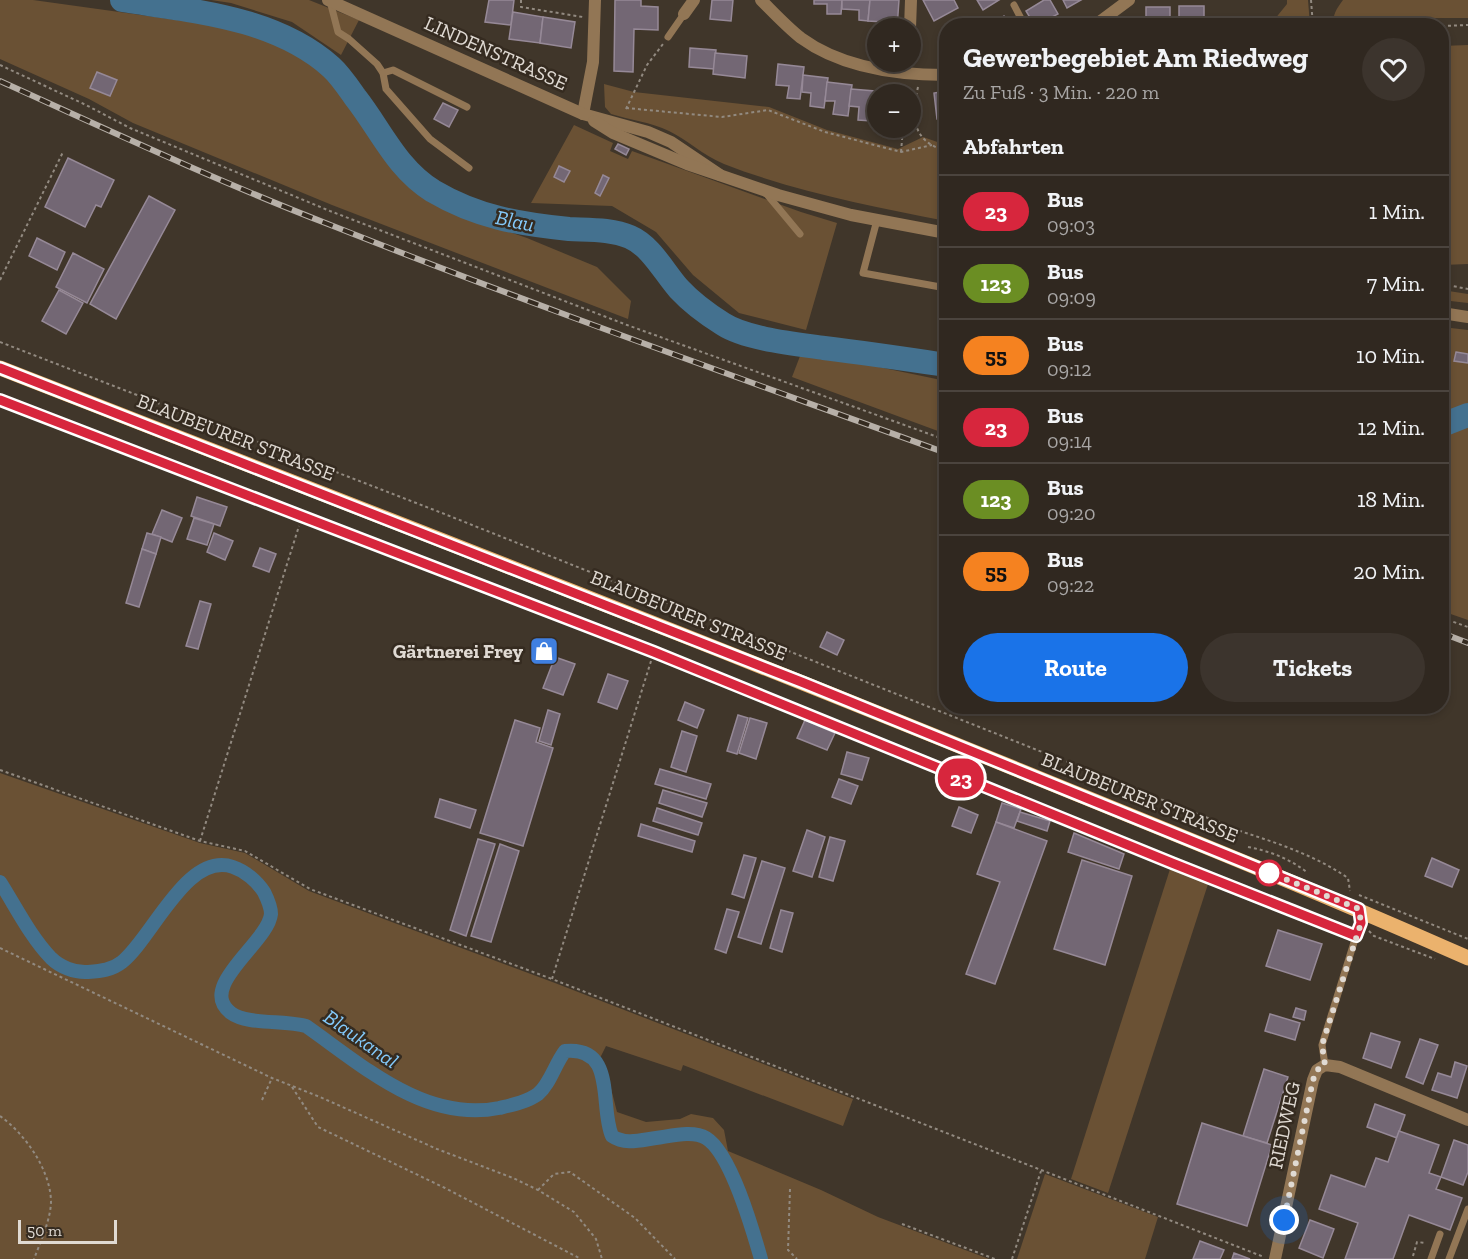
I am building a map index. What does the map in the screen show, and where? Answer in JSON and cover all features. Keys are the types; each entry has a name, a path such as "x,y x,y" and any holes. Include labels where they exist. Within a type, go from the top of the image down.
{"main road":[{"name":"BLAUBEURER STRASSE","path":"0,368 804,683 1359,909 1468,958"}],"street":[{"name":"LINDENSTRASSE","path":"329,0 583,114 613,133 687,164 806,204 939,231"},
{"path":"583,114 593,62 595,0"},
{"path":"684,14 694,0"},
{"path":"761,0 801,38 822,50 873,68 915,75 939,75"},
{"path":"910,18 911,0"},
{"path":"1105,18 1129,0"},
{"path":"1449,314 1468,317"},
{"path":"1325,1065 1340,1067 1468,1120"},
{"name":"RIEDWEG","path":"1275,1259 1313,1080 1317,1070 1325,1065"}],"lane":[{"path":"329,0 338,32 377,64 383,73 386,89 430,139 469,168"},
{"path":"1014,5 1021,18"},
{"path":"668,36 684,14"},
{"path":"383,73 393,70 467,107"},
{"path":"763,190 800,234"},
{"path":"877,220 863,273 939,287"},
{"path":"0,400 654,652 1356,936 1361,923 1359,909"},
{"name":"RIEDWEG","path":"1325,1065 1322,1045 1356,936"},
{"path":"1449,1259 1468,1209"},
{"path":"1431,1259 1440,1234"}],"path":[{"path":"521,0 520,7 595,19"},
{"path":"1311,0 1312,18"},
{"path":"1449,26 1468,25"},
{"path":"668,36 647,65 626,108 722,117 768,110 858,142 901,152 932,145"},
{"path":"0,65 130,128 330,211 627,325 939,437"},
{"path":"915,75 915,118 920,134 939,148"},
{"path":"901,152 902,138"},
{"path":"0,280 63,152"},
{"path":"1449,285 1468,289"},
{"path":"0,342 420,504 939,711"},
{"path":"200,841 302,518"},
{"path":"1449,620 1468,627"},
{"path":"552,979 654,652"},
{"path":"947,714 1243,832 1287,846 1330,866 1348,879 1350,894 1363,895 1468,939"},
{"path":"0,770 200,841 245,851 310,889 552,979 1270,1259"},
{"path":"0,948 272,1078 538,1190 574,1212 596,1239 602,1259"},
{"path":"262,1100 272,1078"},
{"path":"292,1086 318,1127 445,1188 582,1259"},
{"path":"0,1116 14,1126 42,1165 51,1201 44,1233 34,1259"},
{"path":"1012,1259 1041,1170"},
{"path":"538,1190 554,1174 570,1172 635,1218 675,1259"},
{"path":"790,1189 788,1250 797,1259"},
{"path":"902,1224 995,1259"},
{"path":"1413,1256 1417,1242 1424,1244 1430,1242"}],"shaded area":[{"path":"0,0 33,0 213,25 261,37 301,52 326,71 351,101 391,164 427,196 472,219 527,238 597,267 631,301 628,319 332,205 133,123 89,99 0,59"},
{"path":"211,0 309,0 359,20 341,55 292,22 231,3"},
{"path":"1287,0 1308,0 1309,18 1276,18 1287,4"},
{"path":"1343,0 1468,0 1468,18 1334,18"},
{"path":"1468,45 1468,264 1449,265 1449,46"},
{"path":"604,84 634,92 769,107 827,130 898,149 923,137 939,143 939,220 862,204 751,174 724,164 662,128 611,114 605,107"},
{"path":"574,125 613,143 610,151 628,159 632,151 837,223 806,330 739,313 693,275 656,232 612,206 531,203"},
{"path":"1449,291 1468,294 1468,303 1449,301"},
{"path":"1449,328 1468,330 1468,620 1449,613"},
{"path":"802,351 939,380 939,431 792,377"},
{"path":"0,773 200,843 245,853 309,891 555,983 853,1099 843,1126 683,1065 681,1071 606,1046 600,1058 606,1069 617,1112 646,1122 680,1119 691,1114 713,1118 724,1130 728,1151 878,1217 989,1259 0,1259"},
{"path":"1171,866 1209,881 1108,1193 1071,1179"},
{"path":"1045,1174 1158,1217 1145,1259 1017,1259"}],"building":[{"path":"489,0 514,0 511,25 485,22"},
{"path":"615,0 641,0 641,6 658,7 658,30 634,29 633,72 614,71"},
{"path":"712,0 733,0 731,21 710,19"},
{"path":"814,0 842,0 841,14 827,14 827,4 814,4"},
{"path":"842,0 870,0 867,21 859,20 859,10 842,9"},
{"path":"870,0 899,0 898,18 868,18"},
{"path":"923,0 954,0 958,8 934,21"},
{"path":"977,0 999,0 983,10"},
{"path":"1044,0 1050,0 1058,14 1050,18 1030,18 1026,11"},
{"path":"1063,0 1081,0 1067,8"},
{"path":"1179,6 1204,6 1204,18 1179,18"},
{"path":"1146,7 1170,7 1170,18 1146,18"},
{"path":"513,12 543,17 540,43 509,39"},
{"path":"543,17 575,22 571,48 540,43"},
{"path":"690,48 716,50 714,69 689,67"},
{"path":"715,53 747,56 745,78 713,74"},
{"path":"778,64 804,67 800,99 787,98 789,86 776,85"},
{"path":"97,72 117,80 110,96 90,88"},
{"path":"803,75 828,78 824,108 810,106 811,93 802,92"},
{"path":"827,82 852,85 848,116 833,114 835,101 825,101"},
{"path":"851,89 867,90 867,121 858,120 859,107 849,106"},
{"path":"939,92 939,119 937,119 934,93"},
{"path":"443,103 458,110 449,127 434,119"},
{"path":"618,144 629,149 626,155 615,149"},
{"path":"68,158 114,180 101,207 96,205 85,227 45,207"},
{"path":"559,166 570,171 564,182 554,177"},
{"path":"603,175 609,178 600,196 595,193"},
{"path":"149,196 175,210 116,319 90,304"},
{"path":"37,238 65,252 57,270 29,256"},
{"path":"73,253 104,269 87,303 56,287"},
{"path":"59,290 83,303 66,334 42,321"},
{"path":"1456,352 1468,354 1468,363 1454,361"},
{"path":"197,497 227,507 220,526 191,516"},
{"path":"162,510 182,518 172,542 152,534"},
{"path":"194,518 214,524 207,545 187,539"},
{"path":"147,533 161,537 156,554 142,549"},
{"path":"214,533 233,541 225,560 207,552"},
{"path":"260,548 276,554 269,572 253,566"},
{"path":"142,549 156,554 139,607 126,603"},
{"path":"200,601 211,604 198,649 186,646"},
{"path":"827,632 844,640 837,655 820,647"},
{"path":"555,657 575,664 563,695 543,688"},
{"path":"608,674 628,681 617,709 598,702"},
{"path":"685,702 704,710 697,728 678,720"},
{"path":"548,710 560,714 551,745 539,741"},
{"path":"738,715 748,718 737,754 727,751"},
{"path":"750,718 767,723 756,759 739,753"},
{"path":"515,720 540,728 536,742 553,748 523,846 480,833"},
{"path":"805,720 835,733 827,750 797,738"},
{"path":"682,731 697,736 686,772 671,767"},
{"path":"847,752 869,758 862,780 841,774"},
{"path":"660,769 711,784 706,799 655,784"},
{"path":"839,779 858,786 851,804 832,797"},
{"path":"663,790 707,803 702,817 659,803"},
{"path":"440,799 476,810 470,828 435,817"},
{"path":"1002,803 1021,809 1014,828 996,822"},
{"path":"959,807 978,815 971,833 952,826"},
{"path":"657,808 702,823 698,835 653,821"},
{"path":"1020,812 1050,821 1047,831 1017,821"},
{"path":"996,822 1047,841 995,984 966,974 1000,882 977,874"},
{"path":"641,824 695,841 692,852 638,836"},
{"path":"807,830 825,837 812,877 793,871"},
{"path":"1074,833 1124,854 1119,869 1068,852"},
{"path":"830,837 845,841 833,881 819,877"},
{"path":"478,839 495,844 466,936 450,930"},
{"path":"500,844 519,851 491,942 471,936"},
{"path":"744,855 756,858 744,898 732,894"},
{"path":"1432,858 1459,870 1452,887 1425,876"},
{"path":"1082,860 1132,876 1105,965 1054,949"},
{"path":"762,861 785,868 761,944 738,937"},
{"path":"727,909 739,912 726,953 715,949"},
{"path":"781,910 793,913 782,952 770,948"},
{"path":"1278,930 1322,944 1310,980 1266,966"},
{"path":"1296,1008 1306,1011 1304,1020 1293,1017"},
{"path":"1270,1014 1300,1023 1295,1040 1265,1031"},
{"path":"1371,1033 1400,1042 1391,1068 1363,1058"},
{"path":"1420,1039 1438,1045 1423,1084 1406,1077"},
{"path":"1455,1062 1467,1066 1457,1098 1432,1090 1438,1073 1451,1077"},
{"path":"1264,1069 1288,1077 1267,1143 1243,1136"},
{"path":"1375,1104 1405,1115 1397,1138 1367,1127"},
{"path":"1202,1123 1272,1145 1247,1226 1177,1204"},
{"path":"1399,1131 1439,1145 1429,1173 1441,1177 1436,1189 1462,1198 1450,1230 1409,1215 1393,1259 1345,1259 1358,1223 1319,1209 1331,1175 1365,1187 1376,1158 1388,1162"},
{"path":"1454,1140 1468,1145 1468,1172 1463,1185 1441,1177"},
{"path":"1310,1220 1334,1229 1323,1258 1299,1248"},
{"path":"1200,1241 1224,1250 1220,1259 1193,1259"},
{"path":"1234,1253 1250,1259 1232,1259"}],"waterway":[{"name":"Blau","path":"122,0 232,19 285,37 309,50 334,70 399,160 420,182 433,191 482,213 516,222 569,229 608,231 630,237 651,253 689,299 733,329 786,343 939,364"},
{"name":"Blau","path":"1449,422 1468,415"},
{"name":"Blaukanal","path":"0,882 30,931 51,958 68,969 88,972 102,971 122,962 186,883 201,872 216,865 233,867 250,877 261,888 269,903 271,914 259,938 227,977 222,990 223,1002 231,1013 256,1021 306,1026 372,1073 396,1087 420,1099 446,1107 472,1110 499,1108 534,1097 546,1085 565,1051 581,1052 592,1058 599,1068 612,1136 633,1141 695,1134 706,1138 715,1146 724,1159 740,1194 761,1259"}],"railway":[{"path":"0,81 286,208 559,312 939,450"},
{"path":"1449,636 1468,643"}],"bus line":[{"name":"23","path":"0,368 804,683 1359,909 1361,923 1356,936 654,652 0,400"}],"place":[{"name":"Gärtnerei Frey","path":"544,651"}],"route":[{"path":"1269,873 1263,870 1359,909 1361,923 1322,1045 1325,1065 1317,1070 1313,1080 1284,1220"}]}
